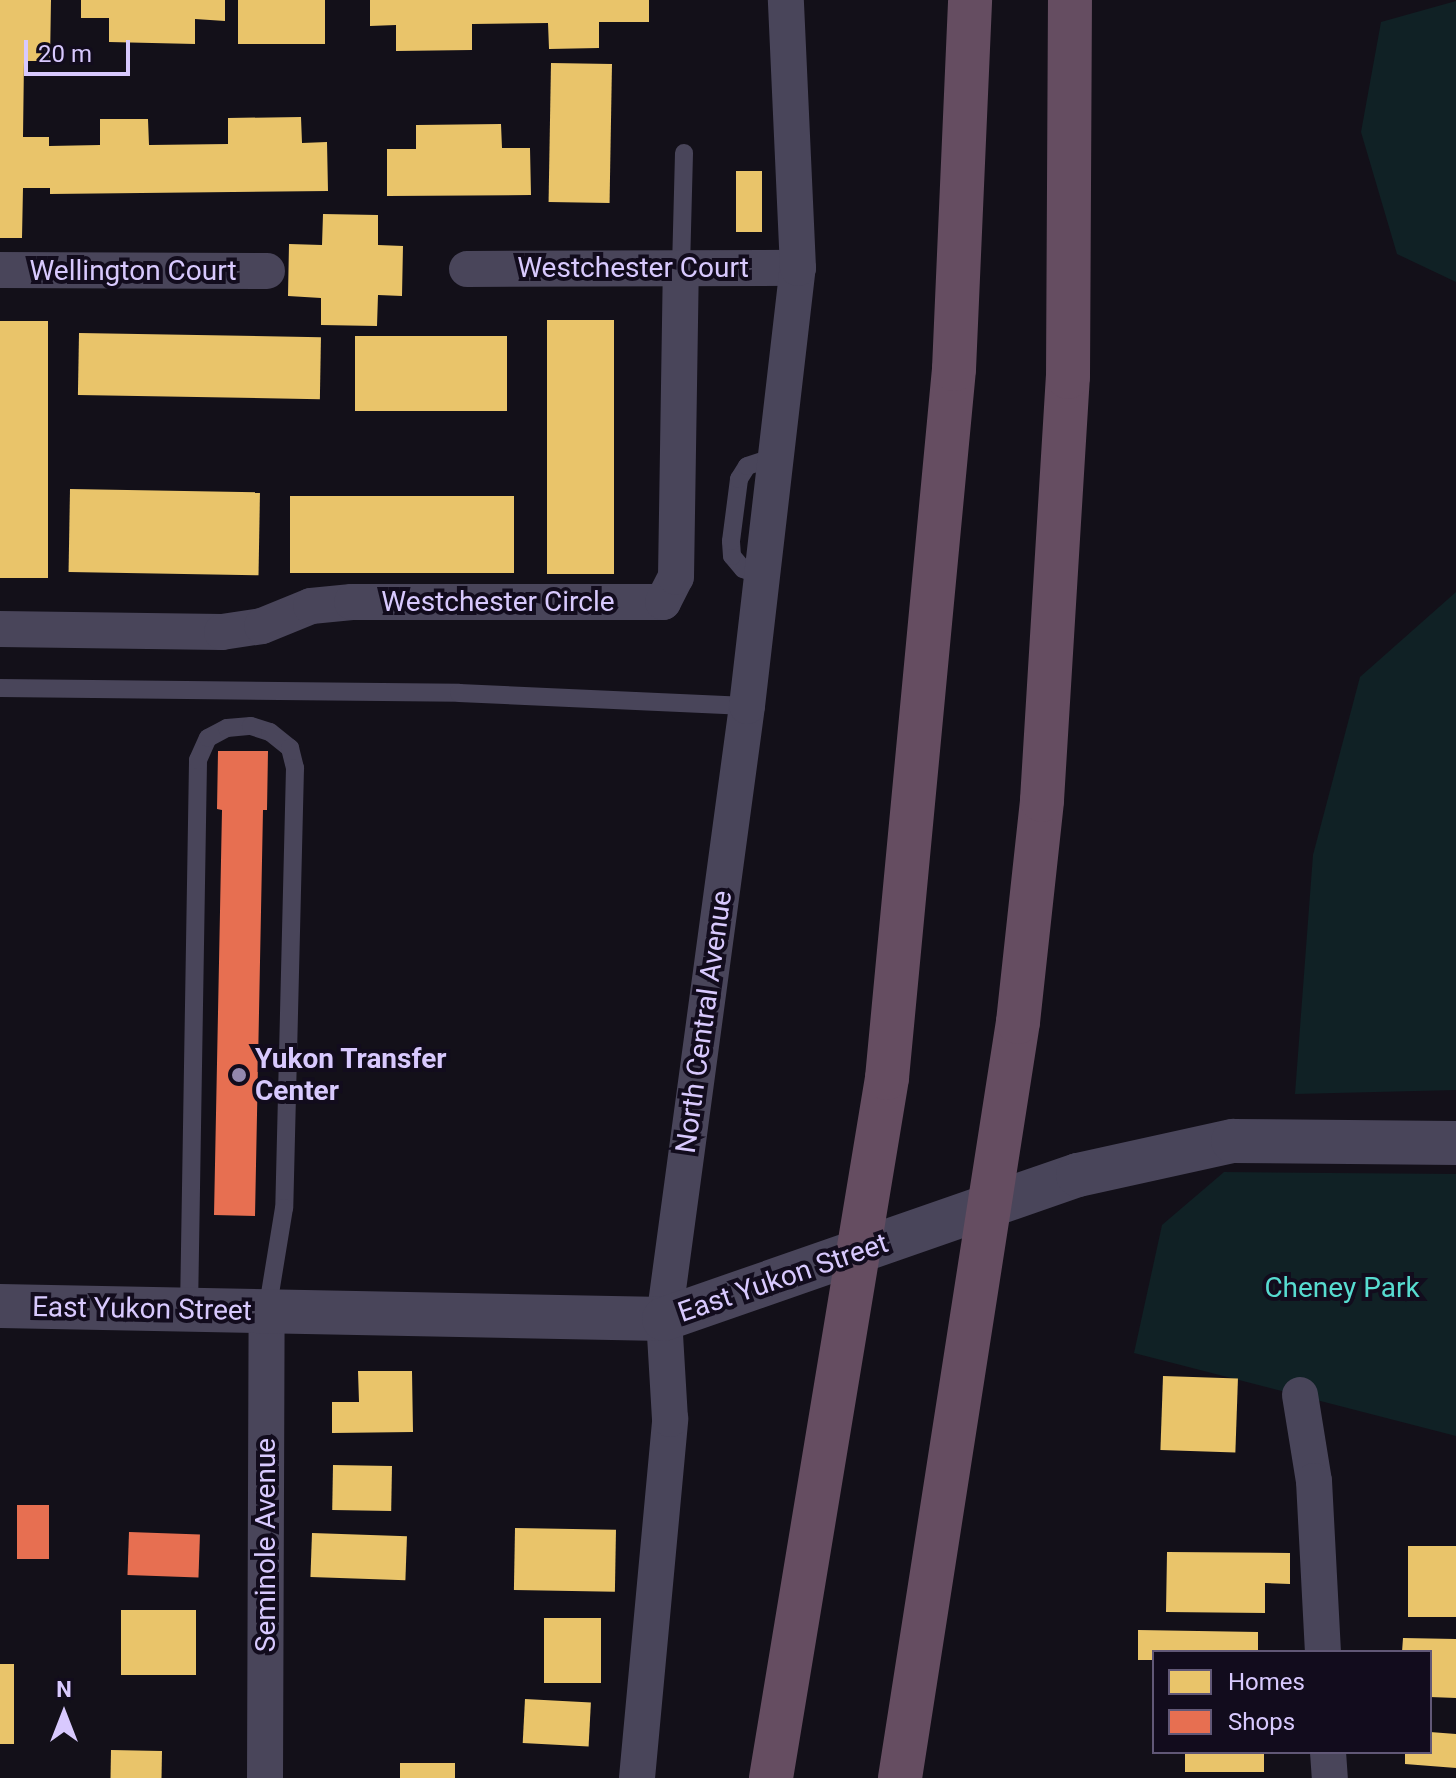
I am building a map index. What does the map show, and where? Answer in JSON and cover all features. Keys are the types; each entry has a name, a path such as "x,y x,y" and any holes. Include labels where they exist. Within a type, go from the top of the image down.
{"highway":[{"path":"771,1778 887,1078 954,369 970,0"},
{"path":"900,1778 1018,1022 1043,785 1068,377 1070,0"}],"street":[{"path":"786,0 798,268"},
{"name":"Westchester Circle","path":"0,629 222,632 262,626 311,606 352,602 663,602 676,577 681,268"},
{"name":"Westchester Court","path":"467,269 798,268"},
{"name":"North Central Avenue","path":"637,1778 670,1419 664,1319 747,706 798,268"},
{"name":"Wellington Court","path":"0,270 267,271"},
{"name":"East Yukon Street","path":"0,1306 664,1319 1078,1175 1233,1141 1456,1143"},
{"name":"Seminole Avenue","path":"265,1778 267,1312"},
{"path":"1300,1395 1314,1481 1323,1650"},
{"path":"1328,1754 1330,1778"}],"lane":[{"path":"681,268 684,153"},
{"path":"0,688 459,693 747,706"},
{"path":"189,1310 198,760 208,738 227,728 251,726 270,732 290,748 295,768 284,1208 267,1312"}],"green space":[{"path":"1456,1 1456,282 1397,254 1361,132 1381,22"},
{"path":"1456,592 1456,1090 1295,1094 1313,855 1360,677"},
{"name":"Cheney Park","path":"1224,1172 1456,1174 1456,1436 1134,1353 1162,1225"}],"building: Homes":[{"path":"0,0 51,0 50,61 24,61 23,137 49,137 49,146 100,145 100,119 148,119 149,145 228,144 228,118 301,117 302,143 327,142 328,191 50,194 50,188 23,188 22,238 0,238"},
{"path":"81,0 225,0 225,21 195,19 195,44 109,42 109,18 81,18"},
{"path":"238,0 325,0 325,44 238,44"},
{"path":"370,0 649,0 649,22 599,22 599,48 549,49 548,23 472,24 472,50 396,51 396,25 370,26"},
{"path":"551,63 612,64 610,203 549,202"},
{"path":"501,124 502,148 530,148 531,195 387,196 387,149 416,149 416,125"},
{"path":"736,171 762,171 762,232 736,232"},
{"path":"323,214 378,215 378,245 403,246 402,296 378,295 377,326 321,325 321,298 288,296 289,244 322,245"},
{"path":"547,320 614,320 614,574 547,574"},
{"path":"0,321 48,321 48,578 0,578"},
{"path":"79,333 321,337 320,399 78,395"},
{"path":"355,336 507,336 507,411 355,411"},
{"path":"70,489 260,492 259,575 69,572"},
{"path":"290,496 514,496 514,573 290,573"},
{"path":"358,1371 412,1371 413,1432 332,1433 332,1402 359,1402"},
{"path":"1163,1376 1238,1379 1235,1453 1160,1450"},
{"path":"333,1465 392,1466 391,1511 332,1510"},
{"path":"515,1528 616,1530 615,1592 514,1590"},
{"path":"312,1533 407,1536 405,1580 310,1577"},
{"path":"1408,1546 1456,1546 1456,1617 1408,1617"},
{"path":"1167,1552 1290,1553 1290,1584 1265,1583 1265,1613 1166,1612"},
{"path":"121,1610 196,1610 196,1675 121,1675"},
{"path":"544,1618 601,1618 601,1683 544,1683"},
{"path":"1138,1630 1258,1632 1258,1650 1152,1650 1152,1660 1138,1660"},
{"path":"1403,1638 1456,1639 1456,1698 1432,1697 1432,1650 1402,1650"},
{"path":"0,1664 14,1664 14,1744 0,1744"},
{"path":"525,1699 591,1702 589,1746 523,1743"},
{"path":"1432,1732 1456,1734 1456,1768 1405,1764 1405,1754 1432,1754"},
{"path":"111,1750 162,1751 162,1778 111,1778"},
{"path":"1185,1754 1264,1754 1264,1772 1185,1772"},
{"path":"400,1763 455,1763 455,1778 400,1778"}],"building: Shops":[{"path":"218,751 268,751 267,810 263,810 255,1216 214,1215 222,810 217,809"},
{"path":"17,1505 49,1505 49,1559 17,1559"},
{"path":"129,1532 200,1534 198,1577 127,1575"}],"place":[{"name":"Yukon Transfer Center","path":"239,1075"}]}
